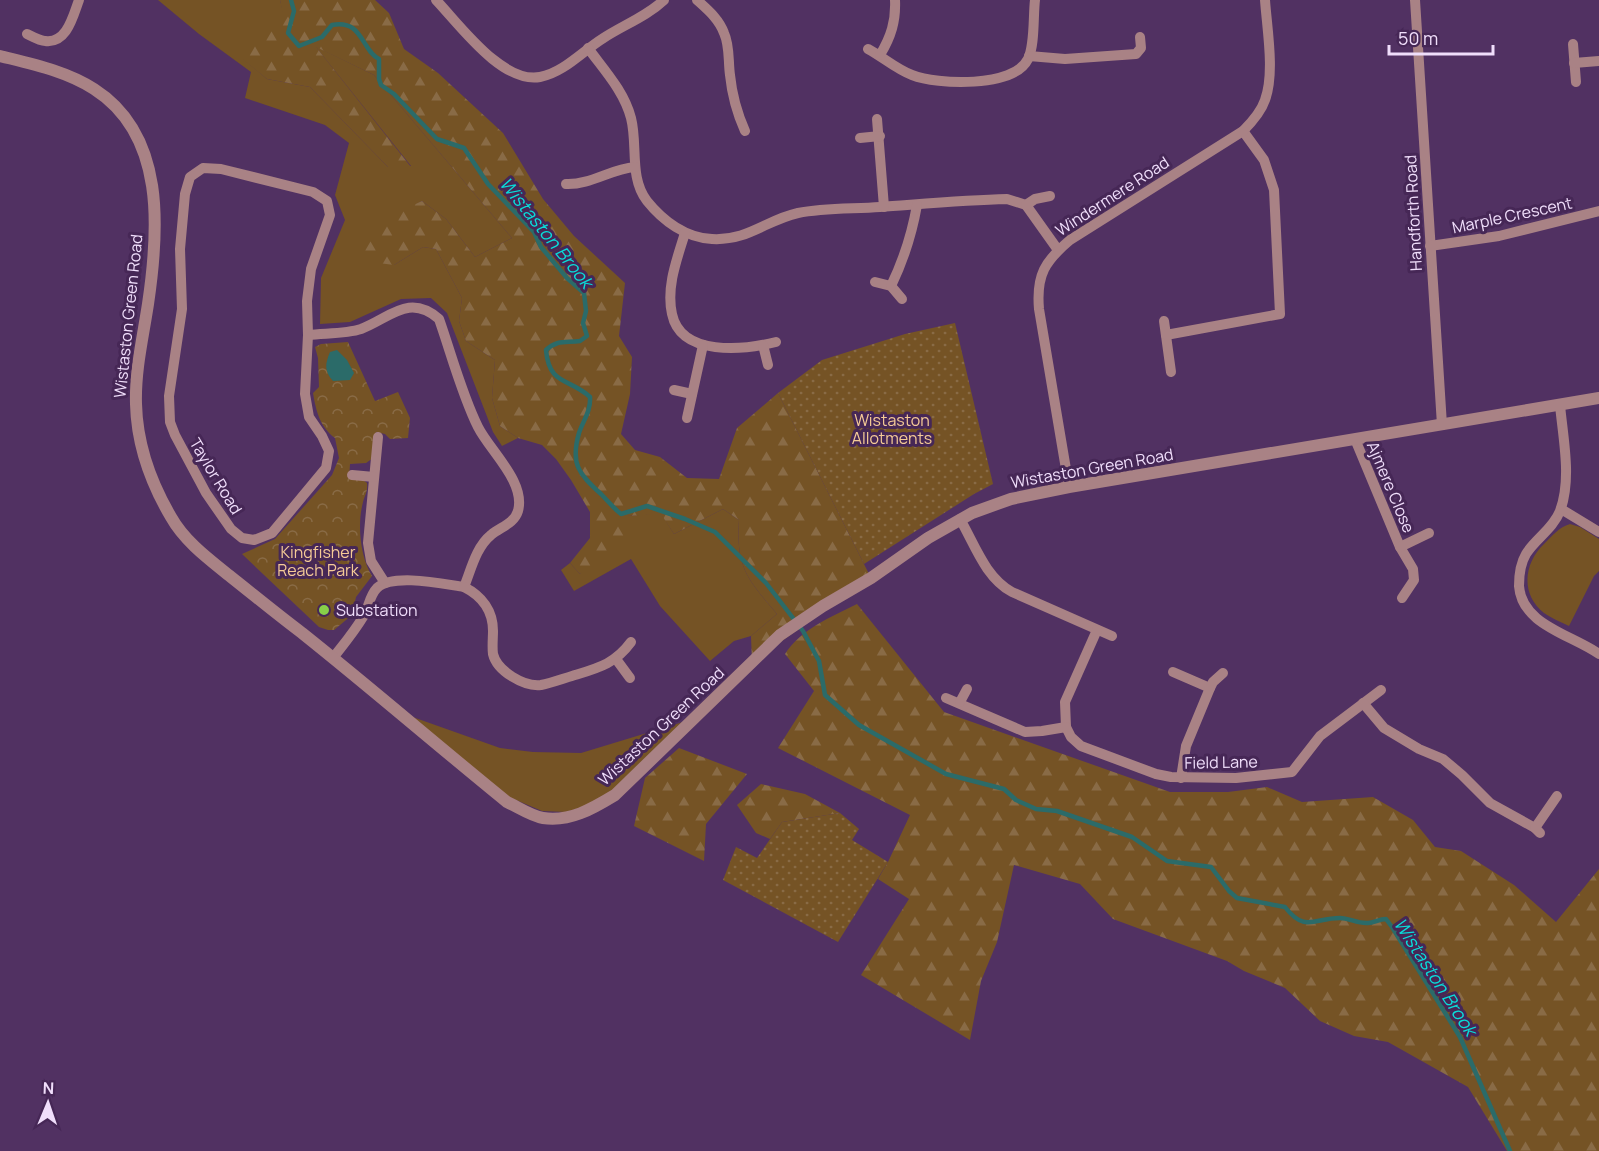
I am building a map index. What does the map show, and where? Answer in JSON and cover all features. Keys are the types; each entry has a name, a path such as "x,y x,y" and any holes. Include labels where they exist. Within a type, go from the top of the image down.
{"street":[{"path":"27,34 45,41 56,40 66,32 79,0"},
{"path":"436,0 486,53 506,69 523,76 539,78 564,66 588,48 649,13 664,0"},
{"path":"697,0 714,16 724,32 728,47 732,91 745,131"},
{"path":"880,56 892,34 895,22 895,0"},
{"path":"868,49 911,75 924,78 950,81 1004,78 1022,66 1029,56 1035,0"},
{"name":"Windermere Road","path":"1069,487 1038,297 1044,268 1058,250 1096,223 1243,131 1265,102 1269,85 1265,0"},
{"name":"Handforth Road","path":"1415,0 1442,425"},
{"path":"1029,56 1065,59 1136,54 1141,48 1140,37"},
{"path":"1573,44 1576,82"},
{"path":"588,48 614,82 630,114 634,129 635,167 640,189 646,200 660,215 685,233 703,238 723,239 748,234 797,213 1007,199 1026,205 1058,250"},
{"name":"Wistaston Green Road","path":"0,56 36,64 69,76 95,90 127,118 143,148 152,177 154,211 150,286 138,367 136,402 140,443 148,469 172,518 209,560 333,658 507,802 541,818 566,819 587,812 615,795 780,635 872,578 960,519 1004,501 1069,487 1599,399"},
{"path":"1574,63 1599,62"},
{"path":"877,119 884,207"},
{"path":"1166,335 1280,315 1274,190 1264,160 1243,131"},
{"path":"860,138 879,136"},
{"path":"566,184 585,183 609,172 635,167"},
{"name":"Taylor Road","path":"203,168 221,169 313,192 327,201 330,214 311,269 307,301 308,335 305,394 309,417 329,451 326,468 272,533 254,540 242,538 231,529 206,494 170,422 169,396 182,309 180,249 185,194 190,177 203,168"},
{"path":"1026,205 1035,199 1050,196"},
{"path":"891,286 904,260 912,236 917,205"},
{"name":"Marple Crescent","path":"1430,246 1518,232 1599,211"},
{"path":"685,233 673,272 670,296 672,316 681,332 704,345 728,348 776,342"},
{"path":"875,282 891,286 902,298"},
{"path":"308,335 359,330 405,307 418,307 439,318 478,427 516,488 519,500 516,517 511,523 482,543 464,587"},
{"path":"1164,321 1172,372"},
{"path":"687,418 704,345"},
{"path":"763,345 768,365"},
{"path":"674,390 693,394"},
{"path":"1560,405 1565,469 1561,509 1553,523 1528,550 1522,562 1519,581 1521,597 1524,606 1533,617 1599,654"},
{"path":"378,437 368,543 371,561 385,583"},
{"name":"Ajmere Close","path":"1355,439 1400,547 1415,576 1402,598"},
{"path":"352,475 374,477"},
{"path":"1561,509 1599,532"},
{"path":"960,519 984,564 1000,584 1012,592 1112,636"},
{"name":"Ajmere Close","path":"1400,547 1429,533"},
{"path":"333,658 363,618 376,589 385,583 399,580 464,587 477,596 491,616 493,652 496,663 505,673 538,685 591,670 616,659 631,642"},
{"path":"946,698 960,702 977,712 1025,732 1066,727 1064,714 1067,694 1097,630"},
{"path":"616,659 630,678"},
{"path":"1173,672 1210,688"},
{"path":"1181,778 1186,746 1213,682 1223,673"},
{"path":"960,702 967,689"},
{"name":"Field Lane","path":"1066,727 1076,741 1088,749 1156,774 1181,778 1236,778 1292,772 1320,736 1381,690"},
{"path":"1363,703 1384,728 1419,749 1443,759 1490,803 1538,831 1557,796"}],"green space":[{"path":"158,0 280,0 284,16 242,58 267,79 310,87 388,167 411,166 315,46 374,75 512,238 475,257 446,219 422,201 408,209 394,265 423,247 436,249 462,298 459,321 466,341 495,360 492,398 500,426 518,438 502,446 493,432 447,313 431,298 401,299 350,322 320,324 321,278 345,220 335,195 349,143 325,125 245,98 251,72"},
{"path":"280,0 375,0 389,13 404,49 438,73 503,133 543,199 574,236 625,283 619,336 632,357 630,394 621,434 635,450 660,457 687,478 719,479 737,428 778,393 871,578 752,662 751,636 777,614 758,591 746,571 739,550 739,520 723,509 674,534 661,514 627,516 629,542 580,574 570,563 590,538 590,512 556,459 542,445 518,438 500,426 492,398 495,360 466,341 459,321 462,298 436,249 423,247 394,265 371,262 364,256 362,244 371,225 422,201 446,219 475,257 512,238 374,75 316,47 411,167 388,167 310,87 267,79 241,58 283,16"},
{"name":"Wistaston Allotments","path":"955,323 993,484 864,564 778,393 822,360 905,334"},
{"name":"Kingfisher Reach Park","path":"348,342 375,401 398,392 410,418 408,438 390,439 385,434 376,432 373,458 366,463 350,464 349,478 362,479 367,483 361,511 360,530 362,550 372,576 356,597 352,615 334,630 328,630 319,627 242,554 275,539 332,475 339,458 335,438 322,424 314,400 313,393 319,387 318,358 315,347 321,344"},
{"path":"723,509 739,520 739,550 746,572 777,614 751,636 734,641 710,661 660,606 631,559 574,591 561,570 570,563 580,574 627,516 661,513 674,534"},
{"path":"1570,524 1580,527 1599,539 1599,571 1594,576 1569,626 1547,615 1536,605 1528,588 1528,578 1532,560 1537,552 1556,532"},
{"path":"857,604 944,712 1170,792 1228,792 1267,787 1302,802 1373,797 1413,820 1435,847 1461,851 1514,885 1556,922 1599,869 1599,1151 1507,1151 1468,1087 1388,1042 1354,1036 1320,1021 1285,988 1244,971 1227,961 1113,919 1080,884 1014,865 997,942 981,981 970,1040 861,975 909,899 878,879 910,815 778,748 814,691 785,654 808,630"},
{"path":"407,715 500,748 533,752 581,753 683,722 614,789 586,806 566,812 542,811 509,797"},
{"path":"679,748 747,774 706,824 704,861 634,826 645,778"},
{"path":"761,784 805,794 840,813 782,822 770,839 756,833 737,805"},
{"path":"840,813 859,829 852,840 888,862 838,942 723,880 736,847 757,858 782,822"}],"shaded area":[{"path":"337,350 347,360 354,373 350,380 333,381 328,374 326,364 328,356 330,352"}],"waterway":[{"name":"Wistaston Brook","path":"291,0 294,11 288,33 299,46 322,37 332,25 342,24 356,31 368,49 379,59 381,85 394,94 437,139 464,148 488,184 534,232 541,247 567,278 584,293 586,311 583,323 587,336 580,341 558,343 546,350 551,370 556,376 590,397 588,411 576,444 576,461 582,474 615,509 621,514 647,506 715,532 766,583 803,631 819,661 825,695 859,725 946,774 1004,789 1016,800 1036,809 1057,811 1132,837 1167,861 1211,867 1237,898 1285,907 1298,920 1304,922 1340,918 1368,923 1386,919 1460,1037 1510,1151"}],"place":[{"name":"Substation","path":"324,610"}]}
